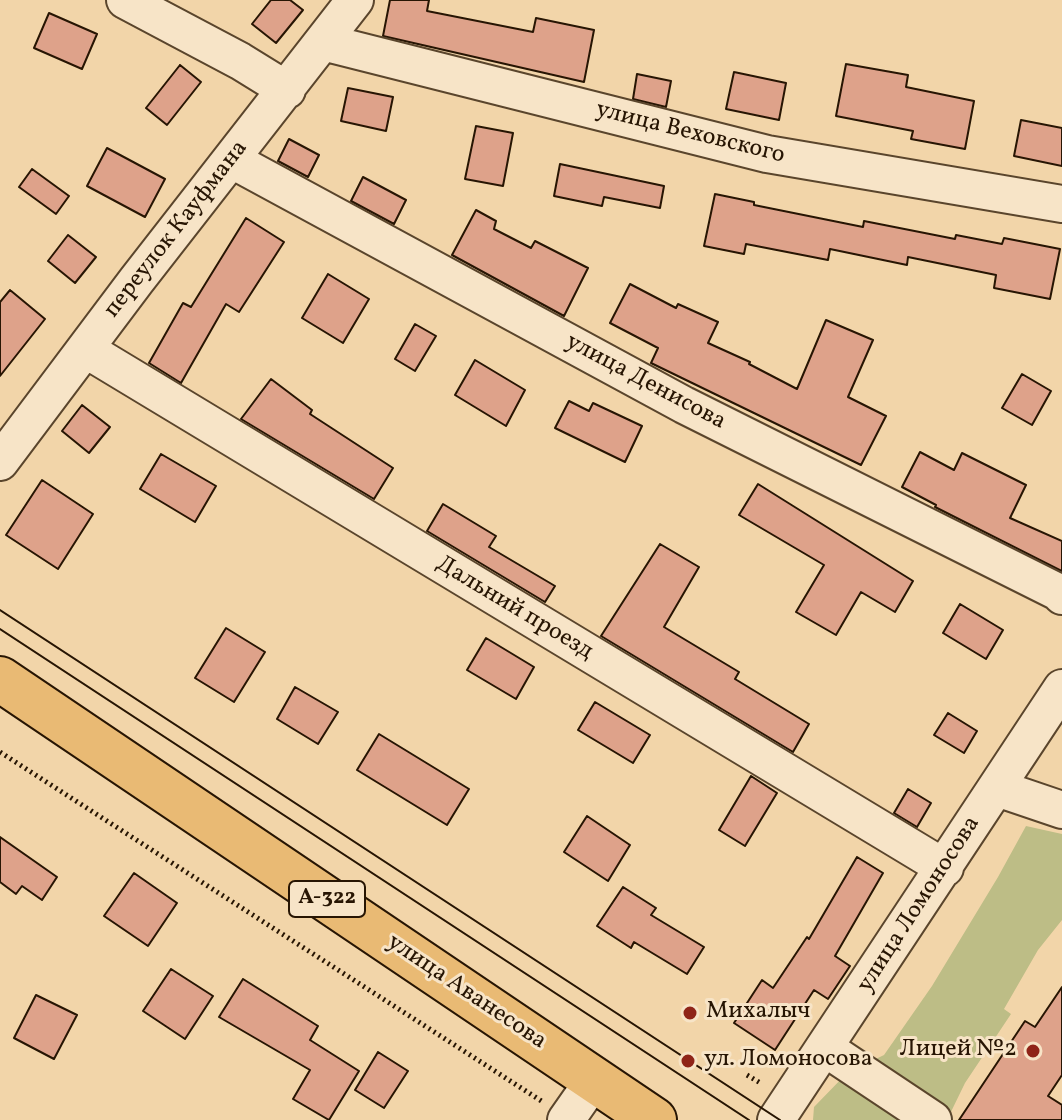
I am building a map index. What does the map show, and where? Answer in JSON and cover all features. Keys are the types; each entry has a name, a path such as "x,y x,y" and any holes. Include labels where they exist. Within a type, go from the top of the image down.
{"highway":[{"name":"улица Аванесова","path":"0,679 654,1120"}],"street":[{"path":"125,0 240,61 287,90"},
{"name":"переулок Кауфмана","path":"0,462 355,0"},
{"name":"улица Веховского","path":"323,42 767,154 1062,204"},
{"name":"улица Денисова","path":"232,160 684,405 1062,596"},
{"name":"Дальний проезд","path":"85,349 945,868"},
{"name":"улица Ломоносова","path":"776,1120 1062,688"},
{"path":"997,788 1062,810"},
{"path":"825,1048 933,1120"},
{"path":"567,1119 594,1080"}],"path":[{"path":"0,752 567,1119"}],"green space":[{"path":"1026,826 1062,834 1062,920 1038,950 1004,1009 1011,1014 965,1083 947,1120 813,1120 814,1107 847,1073 884,1055 932,986"}],"building":[{"path":"271,0 290,0 303,10 276,43 252,24"},
{"path":"390,0 429,0 427,11 533,32 536,18 594,30 584,82 383,36"},
{"path":"49,13 97,34 82,69 34,48"},
{"path":"846,64 908,75 906,87 974,101 965,149 911,139 913,131 836,116"},
{"path":"180,65 201,82 167,125 146,108"},
{"path":"734,72 786,83 779,120 726,109"},
{"path":"637,74 671,81 666,107 633,99"},
{"path":"348,88 393,97 386,131 341,121"},
{"path":"1021,120 1062,128 1062,166 1014,156"},
{"path":"476,126 513,133 503,186 465,179"},
{"path":"289,139 319,155 308,177 278,161"},
{"path":"107,148 165,179 145,217 87,186"},
{"path":"560,164 664,186 660,208 604,197 602,206 554,196"},
{"path":"32,169 69,196 56,214 19,187"},
{"path":"363,177 406,200 394,224 351,201"},
{"path":"715,194 863,227 864,221 955,239 956,235 1002,244 1004,238 1060,249 1050,299 994,288 996,275 908,257 907,265 830,249 828,260 746,244 744,254 704,246"},
{"path":"476,210 496,221 494,229 531,248 535,241 588,268 564,316 452,255"},
{"path":"246,218 284,242 239,312 226,304 181,383 149,363 183,303 191,307"},
{"path":"68,235 96,257 75,283 48,261"},
{"path":"328,274 369,299 343,343 302,318"},
{"path":"630,284 676,308 678,304 718,322 708,343 750,362 797,389 826,320 873,340 848,397 886,416 861,465 651,363 658,348 610,323"},
{"path":"10,290 45,319 0,376 0,302"},
{"path":"415,324 436,336 415,371 395,359"},
{"path":"475,360 525,390 506,426 455,395"},
{"path":"1022,374 1051,391 1032,425 1002,408"},
{"path":"271,379 312,410 310,414 393,468 374,499 241,419"},
{"path":"569,401 589,411 593,403 642,426 625,462 555,428"},
{"path":"82,405 110,427 89,453 62,431"},
{"path":"920,452 954,470 962,453 1026,485 1010,518 1062,541 1062,571 902,487"},
{"path":"161,454 216,486 195,522 140,489"},
{"path":"42,480 93,514 58,569 6,535"},
{"path":"758,484 913,581 895,612 861,592 836,635 796,612 824,565 739,515"},
{"path":"443,504 496,536 489,547 555,586 545,602 427,531"},
{"path":"660,544 699,567 664,627 739,672 735,679 809,724 793,752 601,636"},
{"path":"960,604 1003,630 986,659 943,633"},
{"path":"226,628 265,652 234,702 195,678"},
{"path":"486,638 534,667 516,699 467,670"},
{"path":"295,687 338,712 318,744 277,719"},
{"path":"595,702 650,735 633,763 578,730"},
{"path":"948,713 977,731 964,753 934,735"},
{"path":"379,734 469,789 447,825 357,770"},
{"path":"751,776 777,793 745,846 719,830"},
{"path":"908,789 931,803 917,827 894,813"},
{"path":"587,816 630,845 608,881 564,852"},
{"path":"0,837 57,877 42,900 22,886 16,894 0,882"},
{"path":"857,857 883,873 835,956 850,966 828,999 814,990 775,1050 734,1023 762,980 773,988 807,937 809,939"},
{"path":"134,873 177,903 148,946 104,916"},
{"path":"623,887 656,908 651,915 704,947 687,974 634,942 631,948 597,926"},
{"path":"171,969 213,996 185,1039 143,1011"},
{"path":"243,979 318,1026 310,1040 359,1071 329,1120 293,1099 310,1070 219,1017"},
{"name":"Лицей №2","path":"1062,987 1062,1075 1048,1096 1062,1105 1062,1120 959,1120 1025,1021 1035,1027"},
{"path":"36,995 77,1015 54,1059 14,1038"},
{"path":"378,1052 408,1071 384,1108 355,1090"}],"tram line":[{"path":"0,610 780,1120"},
{"path":"0,629 749,1120"}],"place":[{"name":"Михалыч","path":"690,1013"},
{"name":"Лицей №2","path":"1033,1051"},
{"name":"ул. Ломоносова","path":"688,1061"}]}
